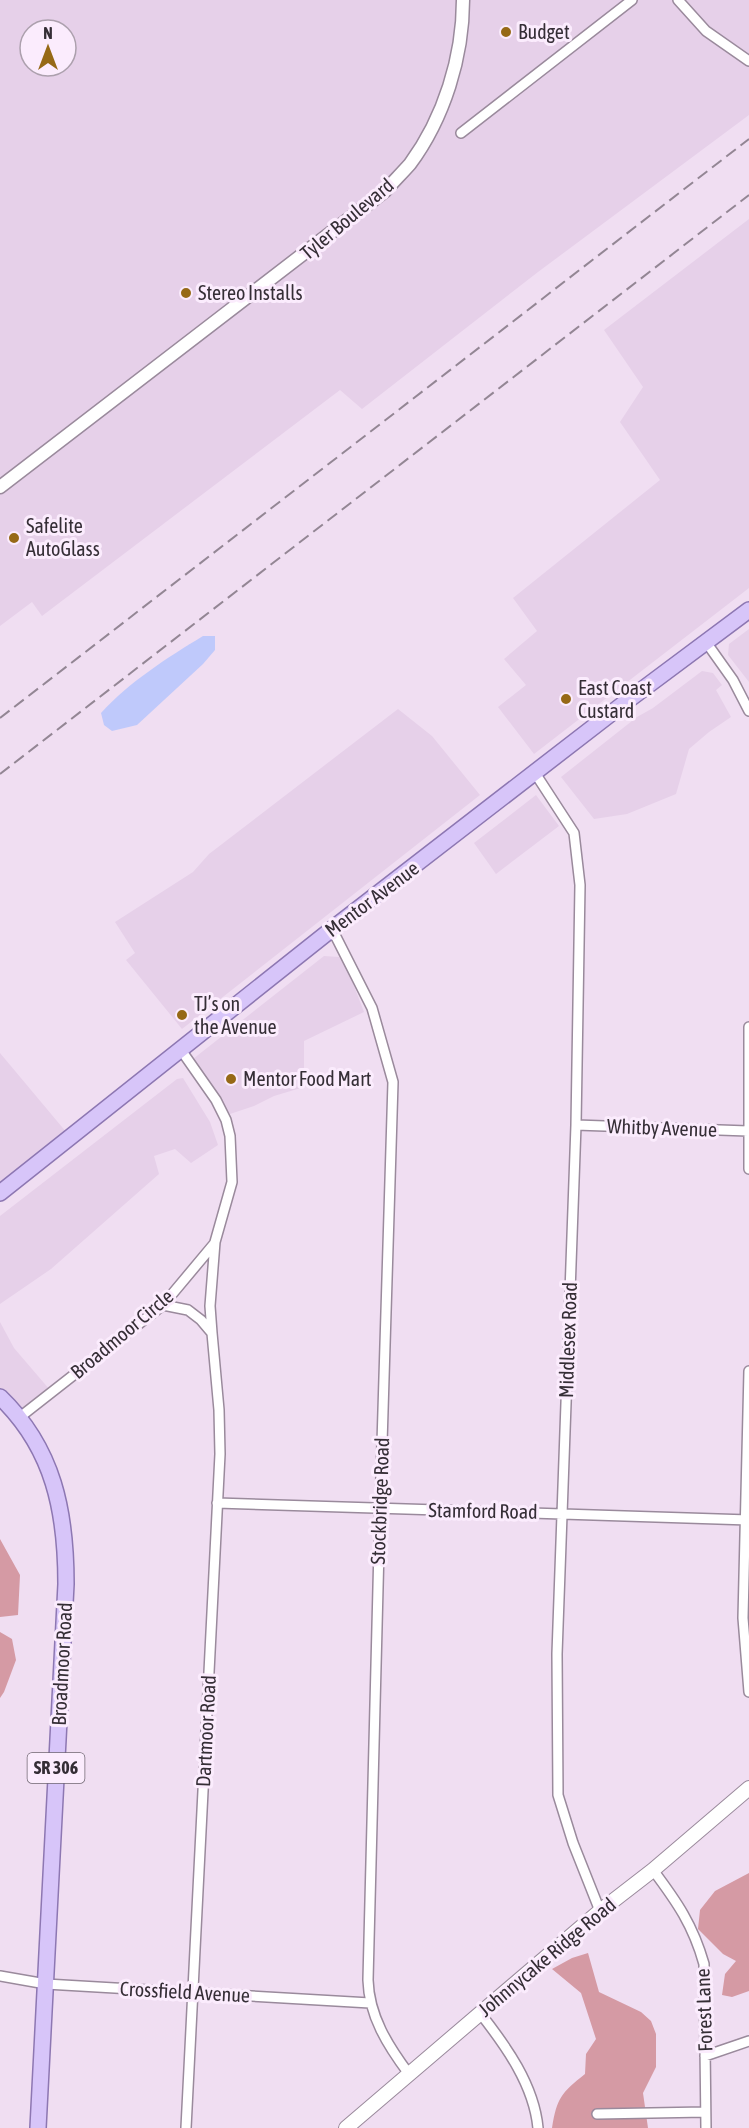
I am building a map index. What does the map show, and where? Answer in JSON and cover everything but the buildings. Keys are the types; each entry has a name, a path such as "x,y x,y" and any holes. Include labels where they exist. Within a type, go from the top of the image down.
{"main road":[{"name":"Mentor Avenue","path":"0,1193 332,929 631,698 749,610"},
{"name":"Broadmoor Road","path":"0,1397 20,1417 39,1448 56,1488 66,1550 38,2128"},
{"name":"Johnnycake Ridge Road","path":"346,2128 600,1911 653,1870 749,1788"}],"street":[{"name":"Tyler Boulevard","path":"0,487 385,191 410,163 430,130 443,99 459,52 463,0"},
{"path":"461,133 632,0"},
{"path":"678,0 706,31 749,61"},
{"path":"706,642 733,680 749,711"},
{"name":"Middlesex Road","path":"535,773 574,833 580,885 576,1125 557,1654 558,1795 573,1843 600,1911"},
{"name":"Stockbridge Road","path":"332,929 372,1008 393,1082 369,1968 370,2003 388,2043 409,2074"},
{"path":"749,1027 747,1131 749,1169"},
{"name":"Dartmoor Road","path":"181,1050 216,1100 226,1120 230,1136 232,1182 215,1242 210,1306 220,1442 186,2128"},
{"name":"Whitby Avenue","path":"576,1125 747,1131"},
{"name":"Broadmoor Circle","path":"20,1417 163,1305 215,1242"},
{"path":"163,1305 188,1310 212,1333"},
{"path":"749,1371 743,1618 749,1692"},
{"name":"Stamford Road","path":"217,1503 747,1520"},
{"name":"Forest Lane","path":"653,1870 680,1905 698,1941 704,1964 706,2128"},
{"name":"Crossfield Avenue","path":"0,1976 46,1984 370,2003"},
{"path":"480,2013 519,2070 536,2114 538,2128"},
{"path":"705,2056 749,2041"},
{"path":"597,2114 705,2112"}],"shaded area":[{"path":"0,0 749,0 749,115 538,272 362,409 340,390 42,616 32,602 0,626"},
{"path":"749,219 749,588 534,754 498,707 526,685 504,659 537,631 513,598 660,480 620,422 643,387 604,330"},
{"path":"749,629 749,682 728,655 729,644"},
{"path":"702,671 713,673 722,685 716,690 731,717 689,749 676,794 627,814 594,819 561,777 637,717 653,708"},
{"path":"398,709 432,736 480,795 182,1029 126,960 135,953 115,922 193,872 209,854"},
{"path":"536,795 559,826 496,874 474,843"},
{"path":"324,956 339,957 349,973 364,1012 304,1041 304,1087 274,1096 230,1114 193,1059"},
{"path":"0,1053 67,1133 0,1188"},
{"path":"183,1078 210,1122 218,1145 191,1163 175,1149 154,1156 159,1174 51,1269 0,1304 0,1216 177,1079"},
{"path":"0,1322 14,1348 50,1390 20,1413 0,1394"},
{"path":"0,1539 20,1575 18,1615 0,1617"},
{"path":"0,1632 12,1639 16,1660 0,1698"},
{"path":"749,1873 749,1991 732,1997 722,1995 725,1974 736,1961 723,1954 698,1929 700,1910 715,1891"},
{"path":"588,1953 599,1992 641,2012 651,2021 656,2034 656,2067 643,2093 648,2128 552,2128 558,2103 570,2086 585,2074 586,2054 596,2039 581,1993 552,1969 572,1958"}],"water":[{"path":"203,636 215,636 215,650 137,725 112,731 104,725 101,713 124,691 162,662"}],"railway":[{"path":"0,718 749,139"},
{"path":"0,774 749,195"}],"place":[{"name":"Budget","path":"506,32"},
{"name":"Stereo Installs","path":"186,293"},
{"name":"Safelite AutoGlass","path":"14,538"},
{"name":"East Coast Custard","path":"566,699"},
{"name":"TJ’s on the Avenue","path":"182,1015"},
{"name":"Mentor Food Mart","path":"231,1079"}]}
